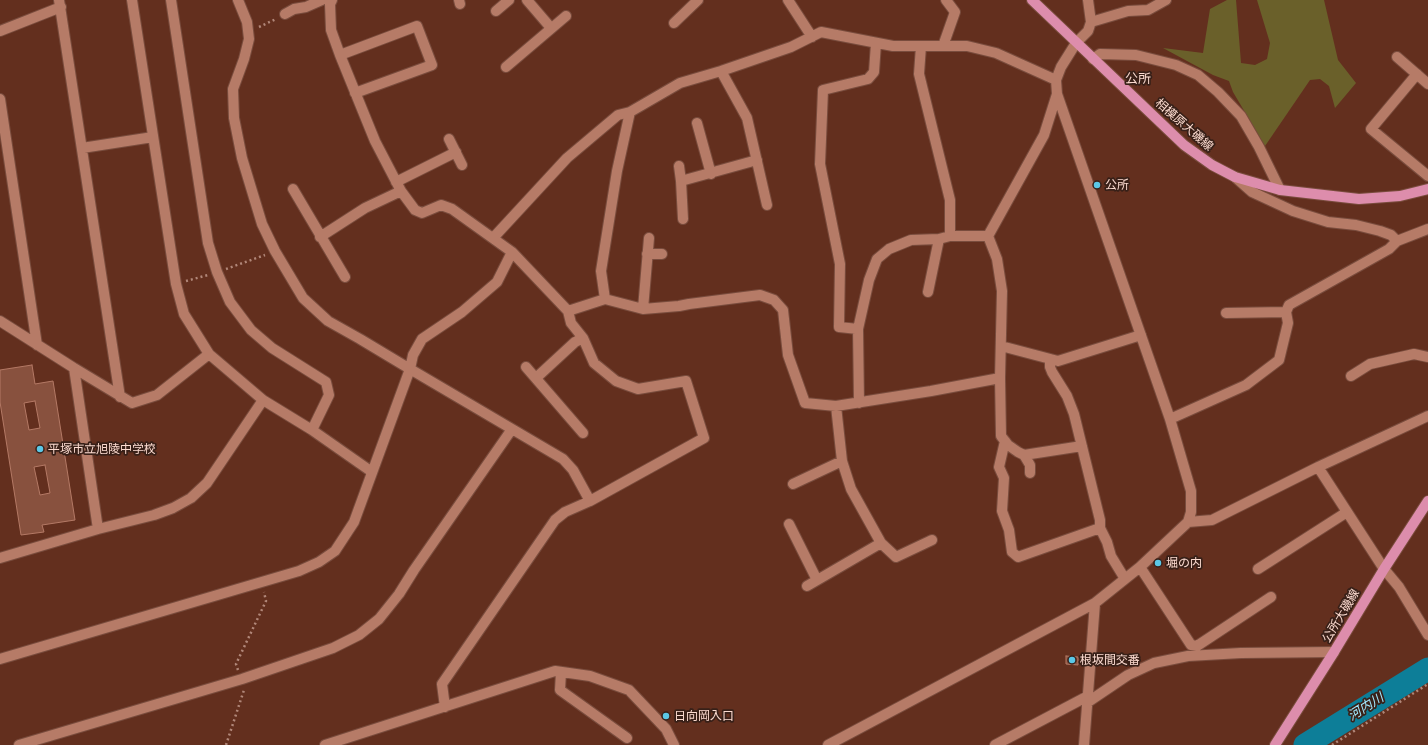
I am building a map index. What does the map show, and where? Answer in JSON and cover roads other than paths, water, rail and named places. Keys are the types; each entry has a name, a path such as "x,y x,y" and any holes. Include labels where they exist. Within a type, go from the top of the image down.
{"main road":[{"name":"相模原大磯線","path":"1032,0 1184,145 1212,165 1235,177 1280,190 1359,199 1400,196 1428,189"},
{"name":"公所大磯線","path":"1275,745 1428,501"}],"street":[{"path":"132,0 176,284 184,314 209,354 263,400 312,430 372,472"},
{"path":"171,0 208,243 217,272 230,302 251,330 272,348 326,382 329,394 312,430"},
{"path":"238,0 247,22 249,39 234,90 234,118 242,158 262,224 275,251 303,298 328,322 360,339 563,459 573,470 590,501"},
{"path":"289,8 306,7 322,0"},
{"path":"332,0 330,4 331,30 340,55 374,141 401,191 414,210 422,213 441,205 452,209 494,237 512,252 568,311 571,323 583,338 594,363 616,381 638,389 686,381 704,438 590,501 565,512 555,520 442,684 445,707"},
{"path":"496,11 509,0"},
{"path":"527,0 551,28"},
{"path":"674,23 698,0"},
{"path":"788,0 812,37"},
{"path":"943,46 955,12 946,0"},
{"path":"828,745 1095,603 1140,567 1188,522 1191,512 1191,491 1170,419 1058,94 1056,80 1061,67 1076,43 1088,30 1090,22 1088,0"},
{"path":"1090,22 1128,11 1148,10 1166,0"},
{"path":"0,32 60,4 120,397"},
{"path":"506,67 566,16"},
{"path":"340,55 417,26 432,65 355,92"},
{"path":"494,237 567,158 618,115 630,112 680,83 721,71 791,47 821,32 893,46 967,46 996,53 1056,80"},
{"path":"858,329 839,326 840,264 820,164 823,90 868,79 874,72 876,43"},
{"path":"921,46 919,74 950,200 950,236"},
{"path":"1093,59 1100,54 1136,55 1176,65 1198,75 1218,92 1241,116 1260,147 1280,190"},
{"path":"1397,57 1428,84"},
{"path":"721,71 747,118 767,205"},
{"path":"1417,74 1371,129 1428,176"},
{"path":"988,236 1044,135 1058,94"},
{"path":"0,99 37,344"},
{"path":"605,299 601,272 617,171 630,112"},
{"path":"697,123 711,174"},
{"path":"82,148 153,137"},
{"path":"449,138 462,165"},
{"path":"396,182 456,152"},
{"path":"681,181 711,174 757,160"},
{"path":"679,166 683,219"},
{"path":"1235,177 1252,192 1293,211 1328,222 1356,225 1380,231 1391,235 1397,241"},
{"path":"293,189 345,277"},
{"path":"320,237 365,208 401,191"},
{"path":"1170,419 1246,385 1279,360 1288,323 1286,312 1289,305 1389,249 1397,241 1428,229"},
{"path":"859,403 858,329 869,280 877,259 889,249 911,240 939,239 950,236 988,236"},
{"path":"988,236 997,259 1002,290 1000,378 1003,438 999,467 1004,478 1002,511 1008,530 1012,552 1018,557 1100,528"},
{"path":"643,309 649,238"},
{"path":"928,292 939,239"},
{"path":"0,659 299,571 319,562 335,552 354,522 410,369 413,355 422,339 462,312 497,282 512,252"},
{"path":"648,254 662,254"},
{"path":"568,311 605,299 643,309 679,306 760,295 774,300 783,310 788,355 805,403 836,406 932,391 1000,378"},
{"path":"1226,313 1286,312"},
{"path":"0,321 120,397 132,403 156,395 209,354"},
{"path":"1001,346 1058,360 1142,335"},
{"path":"536,378 575,342 583,338"},
{"path":"1351,376 1370,364 1414,354 1428,357"},
{"path":"1050,359 1050,367 1052,372 1067,396 1074,414 1100,520 1100,528 1107,542 1111,556 1125,579"},
{"path":"526,367 584,433"},
{"path":"74,368 98,529"},
{"path":"0,558 154,514 173,508 191,498 207,483 263,400"},
{"path":"836,406 842,461 851,489 881,543 896,557 932,540"},
{"path":"1188,522 1212,520 1318,467 1428,416"},
{"path":"19,745 242,679 333,648 359,634 379,619 399,594 414,570 512,430"},
{"path":"1003,438 1008,445 1024,455 1030,465 1030,473"},
{"path":"1024,455 1082,446"},
{"path":"793,484 842,461"},
{"path":"1318,467 1384,569 1399,587 1428,635"},
{"path":"1258,569 1347,512"},
{"path":"789,524 818,580"},
{"path":"807,586 881,543"},
{"path":"1140,567 1191,645 1197,646 1272,597"},
{"path":"1084,745 1095,603"},
{"path":"995,745 1088,699 1128,675 1154,663 1188,656 1241,653 1334,652"},
{"path":"325,745 555,671 590,676 629,690 666,729 674,745"},
{"path":"561,672 560,690 627,738"}],"waterway":[{"name":"河内川","path":"1305,745 1428,669"}],"place":[{"name":"公所","path":"1097,185"},
{"name":"平塚市立旭陵中学校","path":"40,449"},
{"name":"堀の内","path":"1158,563"},
{"name":"根坂間交番","path":"1072,660"},
{"name":"日向岡入口","path":"666,716"}],"district":[{"name":"公所","path":"1138,79"}]}
